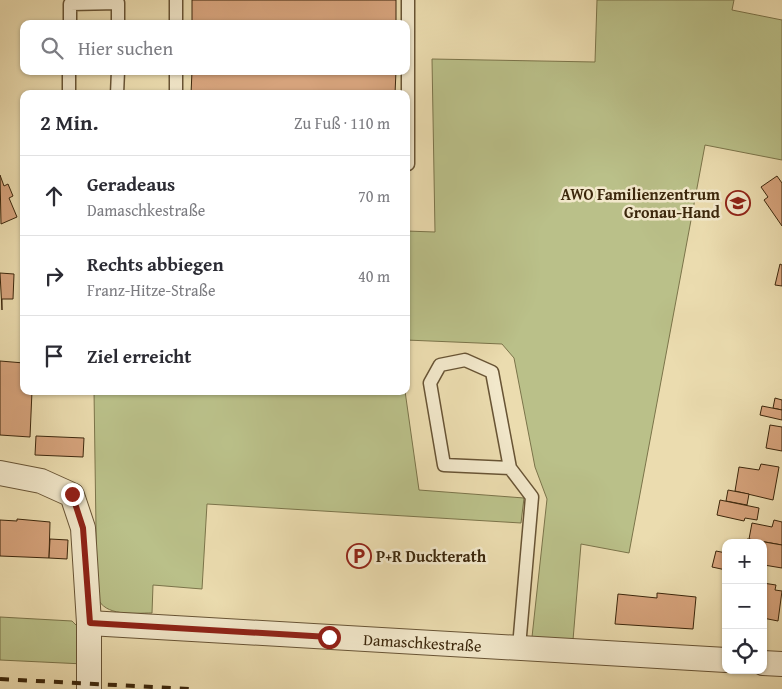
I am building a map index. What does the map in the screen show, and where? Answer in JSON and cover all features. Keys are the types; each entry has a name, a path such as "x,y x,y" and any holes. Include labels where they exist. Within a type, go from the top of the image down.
{"street":[{"path":"0,473 41,481 72,494 83,528 90,623 89,689"},
{"name":"Damaschkestraße","path":"90,623 722,660"},
{"path":"767,663 782,664"}],"lane":[{"path":"176,0 176,20"},
{"path":"408,0 408,20"},
{"path":"70,20 70,4 118,3 118,20"},
{"path":"69,75 69,90"},
{"path":"118,75 118,90"},
{"path":"176,75 176,90"},
{"path":"408,75 408,90"},
{"path":"510,468 444,465 430,383 440,365 465,360 492,372 510,468 532,498 520,647"}],"green space":[{"path":"597,0 734,0 732,10 782,20 782,160 705,145 629,553 581,544 573,640 532,637 547,499 535,467 514,358 502,344 410,340 410,231 435,232 432,59 595,62"},
{"path":"94,395 406,395 419,490 524,498 521,523 207,504 202,589 153,585 152,613 113,611 106,608 97,597"},
{"path":"0,617 72,621 82,631 84,664 0,660"}],"building":[{"path":"192,0 396,0 396,20 192,20"},
{"path":"192,75 396,75 395,90 191,90"},
{"path":"0,175 4,186 8,184 13,196 9,198 17,217 1,224"},
{"path":"777,176 782,183 782,226 764,200 768,197 761,187"},
{"path":"780,264 782,265 782,286 775,285"},
{"path":"0,273 14,274 13,299 2,299 2,310"},
{"path":"0,361 20,363 20,395 32,395 30,437 0,435"},
{"path":"775,398 782,400 782,410 773,408"},
{"path":"762,406 782,410 782,420 760,415"},
{"path":"770,425 782,427 782,451 766,448"},
{"path":"36,436 84,438 83,457 35,455"},
{"path":"761,464 779,467 773,500 735,491 739,467 759,470"},
{"path":"728,490 749,494 747,505 726,501"},
{"path":"720,500 759,508 757,520 745,518 744,521 717,515"},
{"path":"17,519 50,522 49,558 0,556 0,520 17,521"},
{"path":"774,520 782,522 782,545 767,542 767,539 749,539 752,523 772,527"},
{"path":"50,539 68,540 67,559 49,558"},
{"path":"767,542 782,545 782,568 767,566"},
{"path":"716,551 722,552 722,569 712,567"},
{"path":"767,584 776,585 775,590 782,591 778,621 767,619"},
{"path":"657,593 696,597 693,629 615,624 618,594 657,598"}],"railway":[{"path":"0,679 191,689"}],"place":[{"name":"AWO Familienzentrum Gronau-Hand","path":"738,203"},
{"name":"P+R Duckterath","path":"359,556"}],"route":[{"path":"72,494 83,528 90,623 329,637"}]}
